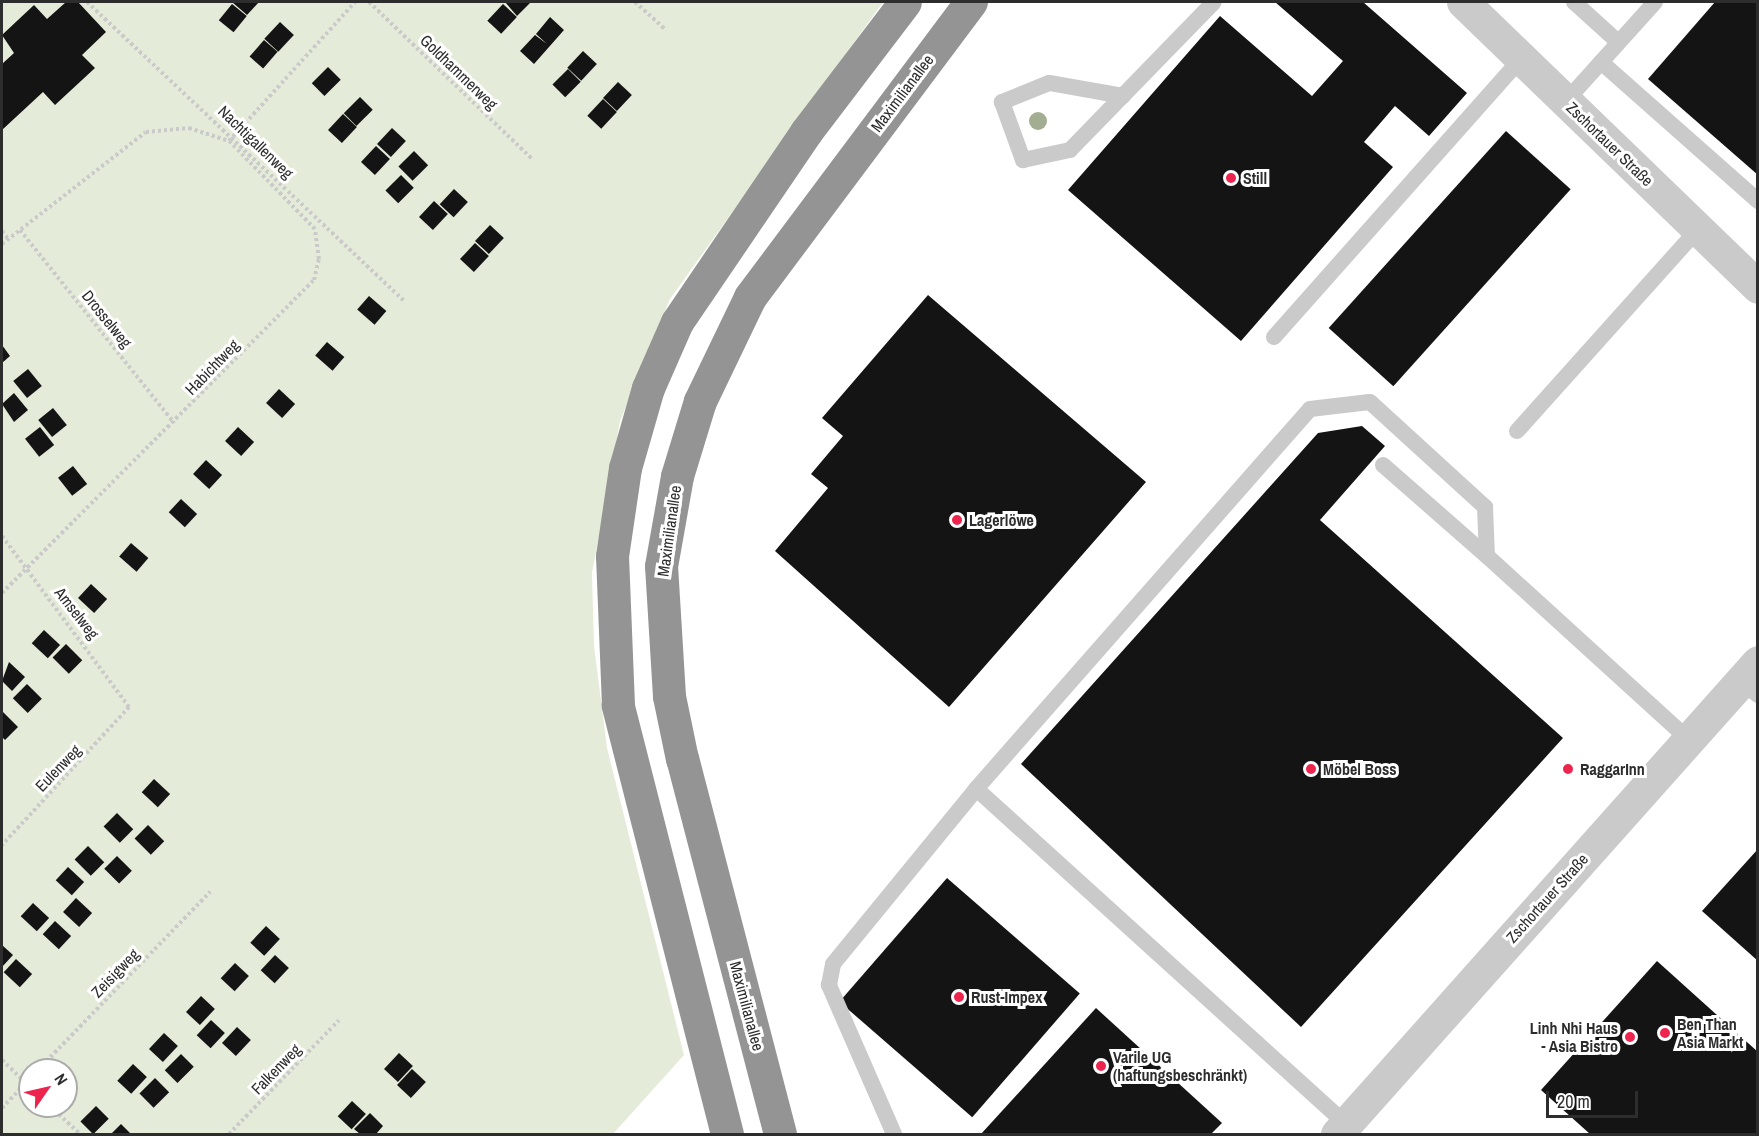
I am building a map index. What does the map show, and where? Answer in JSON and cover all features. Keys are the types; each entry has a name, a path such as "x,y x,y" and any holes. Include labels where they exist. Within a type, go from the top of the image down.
{"highway":[{"path":"726,1134 618,705 612,556 625,468 648,387 677,322 779,169 905,2"},
{"name":"Maximilianallee","path":"780,1134 682,759 668,685 661,566 676,476 700,401 750,297 971,2"}],"street":[{"name":"Zschortauer Straße","path":"1463,2 1758,287"},
{"name":"Zschortauer Straße","path":"1342,1129 1688,739 1752,679"}],"lane":[{"path":"1123,96 1049,83 1002,102 1023,160 1070,150 1123,96 1214,2"},
{"path":"1575,2 1618,42"},
{"path":"1566,101 1655,2"},
{"path":"1274,338 1522,58"},
{"path":"1601,62 1758,201"},
{"path":"1517,432 1698,229"},
{"path":"894,1134 829,985 833,964 976,789 1310,409 1370,402 1485,507 1487,556"},
{"path":"1383,465 1487,556 1688,739"},
{"path":"976,789 1342,1129"}],"path":[{"name":"Nachtigallenweg","path":"87,2 234,136 405,302"},
{"path":"2,244 146,132 189,128 229,141 355,2"},
{"name":"Goldhammerweg","path":"369,2 533,160"},
{"path":"636,2 666,30"},
{"name":"Habichtweg","path":"2,593 30,571 314,280 319,260 315,229 229,141"},
{"name":"Drosselweg","path":"20,230 174,423"},
{"path":"2,231 8,239"},
{"name":"Amselweg","path":"2,536 129,707"},
{"name":"Eulenweg","path":"2,845 129,707"},
{"name":"Zeisigweg","path":"50,1058 210,892"},
{"name":"Falkenweg","path":"230,1134 339,1020"},
{"path":"2,1060 18,1075"},
{"path":"2,1108 18,1091"},
{"path":"63,1118 80,1134"}],"green space":[{"path":"2,2 883,2 670,299 620,421 592,573 594,646 607,748 684,1055 613,1134 2,1134"}],"building":[{"path":"66,2 78,2 106,32 82,55 95,68 55,105 43,92 2,130 2,64 14,53 2,35 34,5 47,19"},
{"path":"232,2 259,2 247,15"},
{"path":"505,2 531,2 517,16"},
{"name":"Still","path":"1275,2 1363,2 1467,93 1429,136 1395,106 1364,142 1393,167 1241,341 1068,190 1220,16 1312,96 1343,61"},
{"path":"1715,2 1758,2 1758,175 1648,79"},
{"path":"232,4 247,16 234,32 219,20"},
{"path":"503,4 517,17 501,34 487,21"},
{"path":"550,17 564,30 534,64 520,51 535,35 547,44 536,34"},
{"path":"280,22 294,35 278,52 264,39"},
{"path":"264,40 278,52 263,68 250,57"},
{"path":"583,51 597,64 581,81 567,68"},
{"path":"328,67 341,80 324,96 312,83"},
{"path":"568,69 581,82 565,97 552,85"},
{"path":"618,82 632,95 617,111 603,98"},
{"path":"360,97 373,110 356,126 344,113"},
{"path":"603,99 617,112 601,129 587,116"},
{"path":"343,114 357,127 342,143 328,130"},
{"path":"392,128 406,141 391,157 377,144"},
{"path":"1506,131 1571,189 1393,386 1329,328"},
{"path":"376,146 390,159 375,175 361,162"},
{"path":"414,151 428,165 413,181 398,167"},
{"path":"401,175 414,188 398,203 385,191"},
{"path":"454,189 468,202 454,217 440,204"},
{"path":"434,201 448,214 433,230 419,217"},
{"path":"490,225 504,238 489,254 475,241"},
{"path":"475,243 489,256 474,272 460,259"},
{"name":"Lagerlöwe","path":"928,295 1146,482 949,707 775,551 828,488 811,474 843,436 822,418"},
{"path":"369,296 386,311 375,325 357,310"},
{"path":"327,342 344,357 333,371 315,356"},
{"path":"2,345 10,356 2,363"},
{"path":"28,369 42,386 27,398 13,381"},
{"path":"279,389 295,404 282,418 266,403"},
{"path":"14,393 28,410 14,422 2,404"},
{"path":"53,408 67,425 52,437 38,420"},
{"name":"Möbel Boss","path":"1362,426 1385,446 1320,520 1563,738 1301,1027 1021,764 1318,433"},
{"path":"40,427 54,445 39,457 25,439"},
{"path":"238,427 254,442 241,456 225,441"},
{"path":"206,460 222,475 209,489 193,474"},
{"path":"73,466 87,484 72,496 58,478"},
{"path":"181,499 197,514 185,527 169,512"},
{"path":"131,543 148,558 137,572 119,557"},
{"path":"91,584 107,599 94,613 78,598"},
{"path":"44,630 60,645 48,658 32,643"},
{"path":"66,644 82,660 69,674 53,657"},
{"path":"9,662 25,677 12,691 2,681"},
{"path":"27,684 42,699 28,713 13,698"},
{"path":"2,711 18,727 5,740 2,737"},
{"path":"154,779 170,794 158,807 142,792"},
{"path":"117,813 133,829 120,843 104,826"},
{"path":"148,825 164,841 151,855 135,838"},
{"path":"88,846 104,862 91,876 75,859"},
{"path":"1758,849 1758,961 1702,911"},
{"path":"117,856 132,871 119,884 104,869"},
{"path":"68,867 84,882 72,895 56,880"},
{"name":"Rust-Impex","path":"947,878 1080,993 972,1117 839,1002"},
{"path":"76,898 92,913 79,927 63,912"},
{"path":"33,903 49,918 37,931 21,916"},
{"path":"55,921 71,936 59,949 43,934"},
{"path":"266,926 280,939 264,956 250,943"},
{"path":"2,945 13,955 2,967"},
{"path":"275,955 289,968 275,983 261,970"},
{"path":"16,959 32,974 20,987 4,972"},
{"name":"Ben Than Asia Markt","path":"1657,961 1758,1052 1758,1134 1590,1134 1541,1090"},
{"path":"235,963 249,976 235,991 221,978"},
{"path":"201,996 215,1009 200,1025 186,1012"},
{"name":"Varile UG (haftungsbeschränkt)","path":"1096,1008 1222,1123 1211,1134 981,1134"},
{"path":"211,1020 225,1033 211,1048 197,1035"},
{"path":"237,1027 251,1040 236,1056 222,1043"},
{"path":"164,1033 178,1046 163,1062 149,1049"},
{"path":"399,1053 413,1066 398,1082 384,1069"},
{"path":"181,1054 194,1067 177,1083 165,1070"},
{"path":"133,1064 147,1077 131,1094 117,1081"},
{"path":"412,1069 426,1082 411,1098 397,1085"},
{"path":"155,1078 169,1092 154,1108 139,1094"},
{"path":"352,1101 366,1114 352,1129 338,1116"},
{"path":"96,1106 109,1119 93,1134 80,1122"},
{"path":"370,1113 383,1126 376,1134 360,1134 354,1129"},
{"path":"121,1124 131,1134 111,1134"}],"place":[{"name":"Still","path":"1231,178"},
{"name":"Lagerlöwe","path":"957,520"},
{"name":"Möbel Boss","path":"1311,769"},
{"name":"RaggarInn","path":"1568,769"},
{"name":"Rust-Impex","path":"959,997"},
{"name":"Ben Than Asia Markt","path":"1665,1033"},
{"name":"Linh Nhi Haus - Asia Bistro","path":"1630,1037"},
{"name":"Varile UG (haftungsbeschränkt)","path":"1101,1066"}]}
